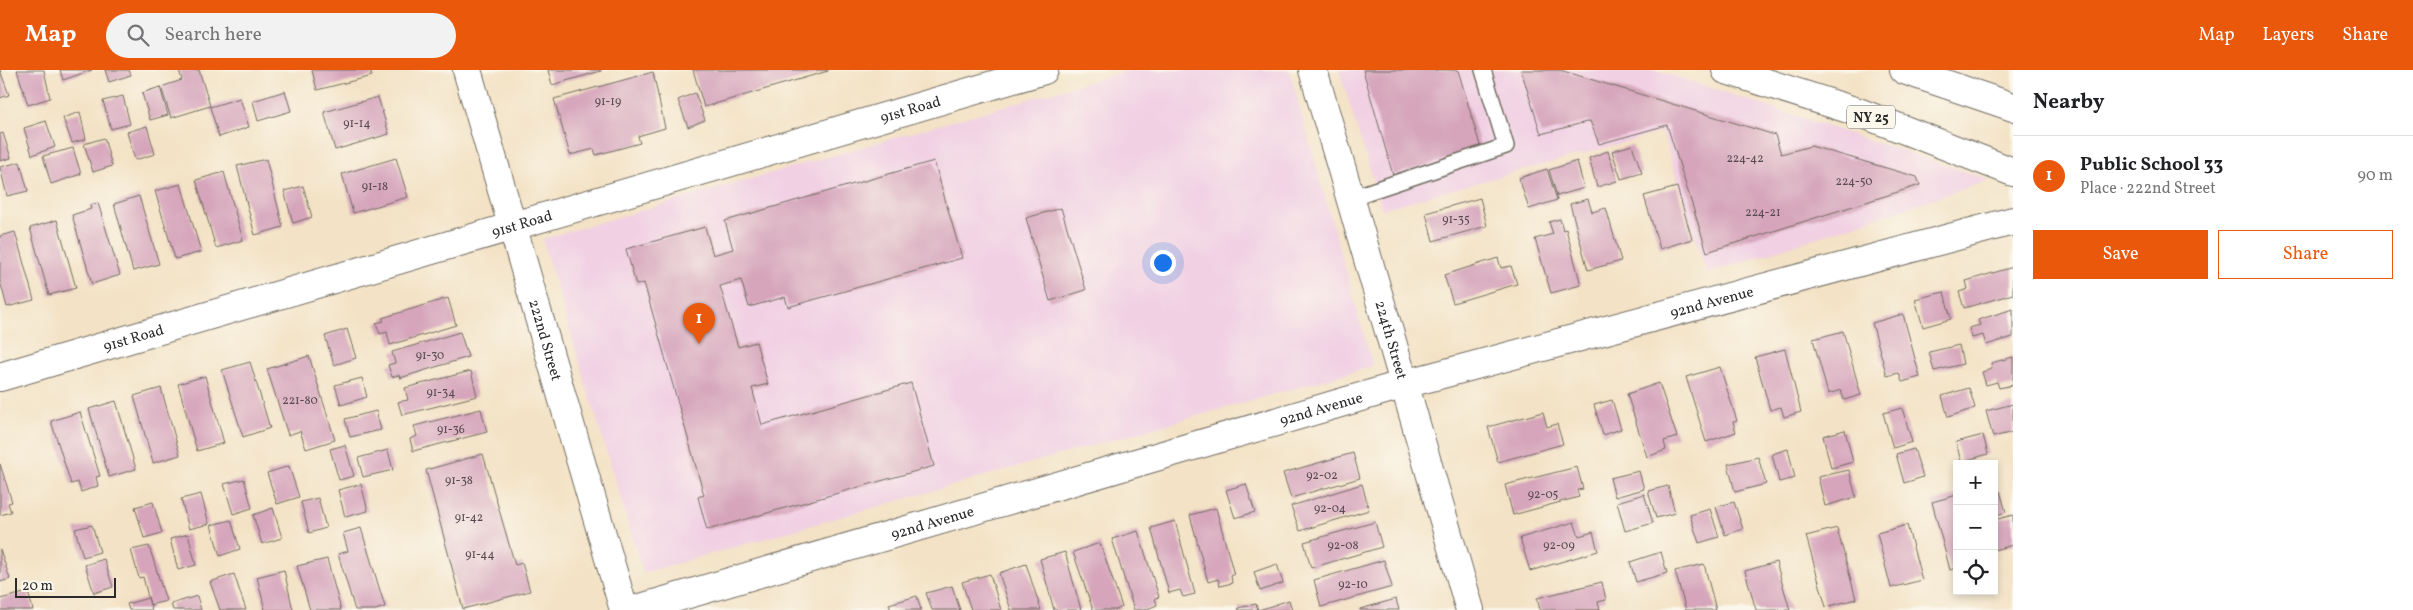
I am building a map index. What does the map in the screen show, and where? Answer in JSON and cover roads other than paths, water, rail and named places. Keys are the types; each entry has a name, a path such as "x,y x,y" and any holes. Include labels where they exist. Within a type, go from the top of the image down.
{"street":[{"name":"222nd Street","path":"467,70 624,610"},
{"name":"91st Road","path":"0,377 1044,70"},
{"name":"224th Street","path":"1313,70 1470,610"},
{"name":"NY 25","path":"1726,70 1861,113 2013,172"},
{"path":"1904,70 2013,107"},
{"name":"92nd Avenue","path":"634,610 1404,384 2013,220"}],"lane":[{"path":"1350,198 1506,146 1483,70"}],"place":[{"name":"Public School 33","path":"699,344"}]}
